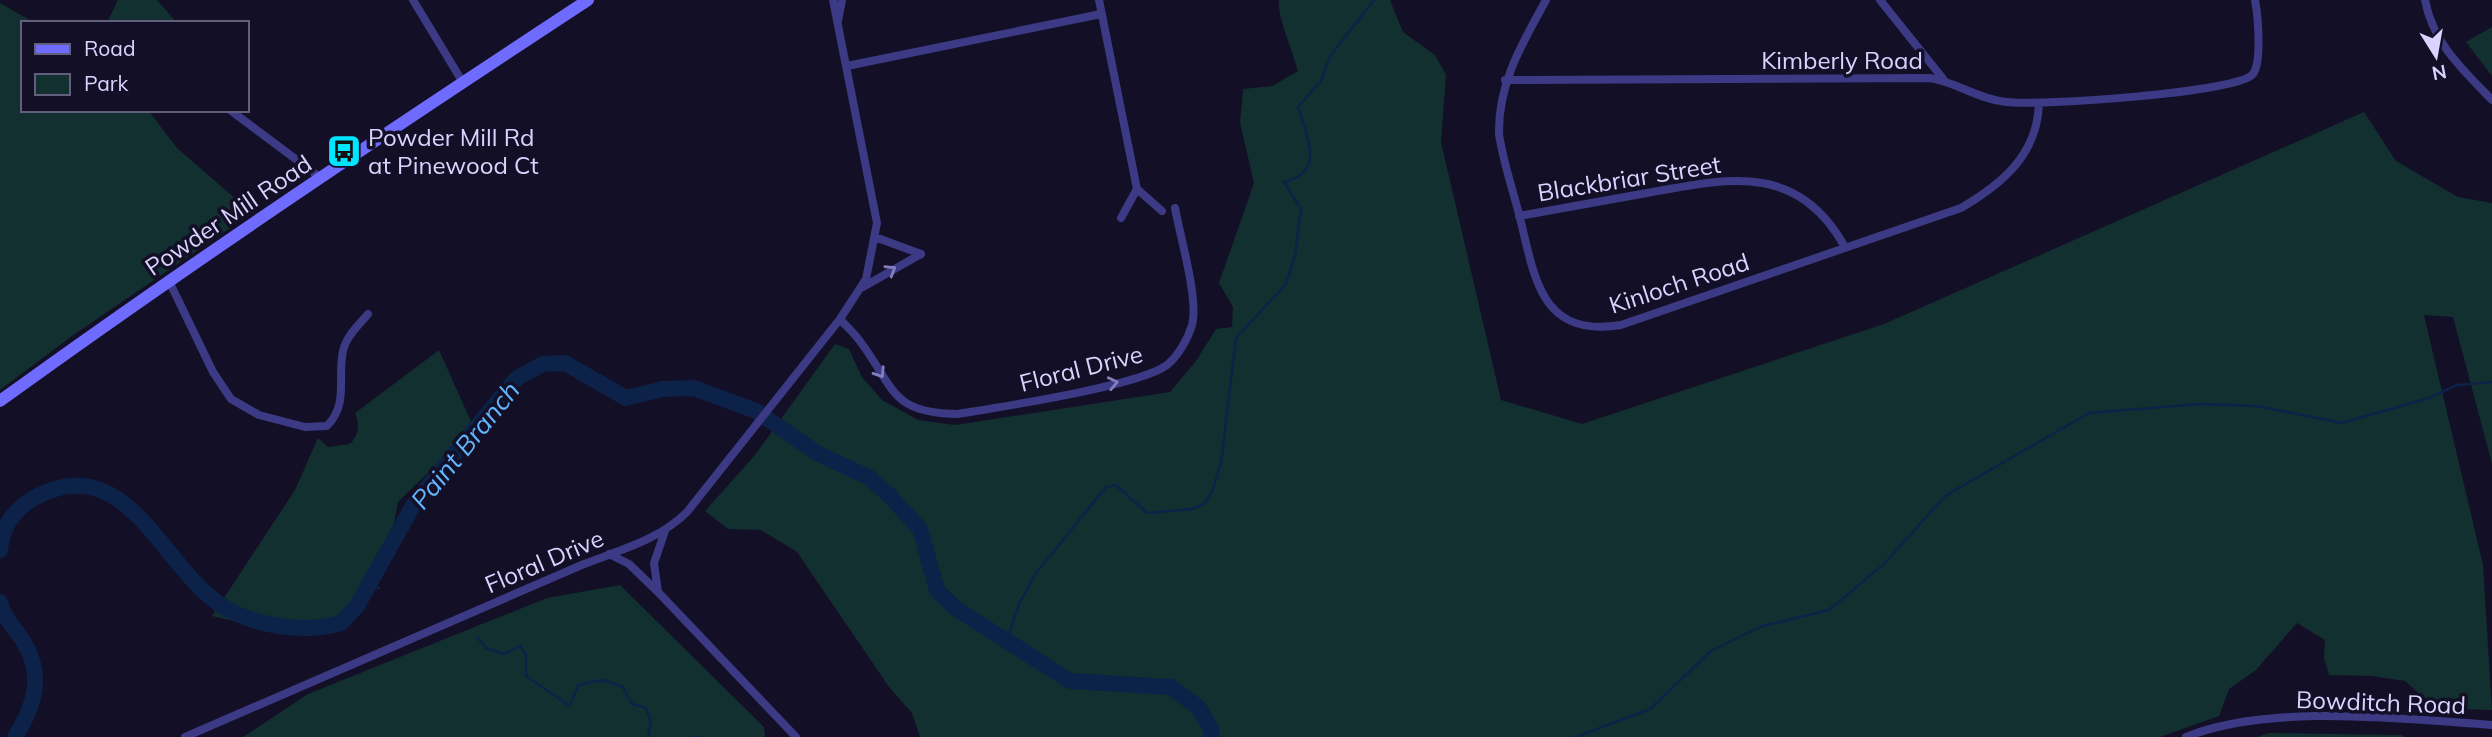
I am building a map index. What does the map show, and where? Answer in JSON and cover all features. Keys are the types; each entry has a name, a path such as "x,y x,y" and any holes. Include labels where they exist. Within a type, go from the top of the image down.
{"main road":[{"name":"Powder Mill Road","path":"0,401 321,177 462,81 588,0"}],"street":[{"path":"413,0 462,81"},
{"name":"Floral Drive","path":"185,737 665,530 700,495 861,289 875,237 877,223 833,0"},
{"name":"Floral Drive","path":"838,21 842,0"},
{"path":"1099,0 1137,189 1162,211"},
{"name":"Kinloch Road","path":"1546,0 1505,80 1499,134 1541,295 1562,317 1588,327 1621,325 1961,208 1999,184 2029,147 2036,128 2039,104"},
{"path":"1880,0 1944,80"},
{"name":"Kimberly Road","path":"1505,80 1930,78 1944,80 1989,99 2039,104 2231,86 2254,73 2258,51 2255,0"},
{"path":"2425,0 2428,18 2450,57 2492,100"},
{"path":"847,65 1101,15"},
{"path":"233,112 321,177"},
{"name":"Blackbriar Street","path":"1519,216 1708,182 1751,181 1777,185 1805,199 1825,215 1845,247"},
{"path":"1121,218 1137,189"},
{"name":"Floral Drive","path":"840,319 863,344 881,377 896,395 910,406 930,412 958,414 1136,378 1166,365 1185,343 1193,323 1194,306 1175,208"},
{"path":"861,289 921,254 875,237"},
{"path":"169,281 214,372 231,398 259,415 305,427 327,426 338,410 343,349 350,335 368,314"},
{"path":"659,592 654,563 665,530"},
{"path":"609,554 629,564 659,592 796,737"},
{"name":"Bowditch Road","path":"2186,737 2235,724 2286,718 2362,716 2492,725"}],"green space":[{"path":"118,0 157,0 175,21 108,21"},
{"path":"1279,0 1390,0 1403,32 1435,55 1446,75 1441,142 1501,400 1582,424 1884,324 2364,112 2396,161 2458,197 2492,203 2492,464 2453,317 2424,315 2483,565 2492,710 2455,709 2424,698 2405,681 2372,676 2329,675 2324,658 2325,640 2297,623 2256,670 2229,689 2219,716 2160,737 920,737 912,713 889,687 797,552 761,530 728,529 705,511 755,455 835,344 849,349 862,377 882,400 918,420 955,425 1170,392 1196,361 1216,329 1232,327 1233,307 1219,283 1254,183 1240,123 1243,89 1272,86 1298,71 1283,25"},
{"path":"0,3 32,21 21,21 21,112 150,112 177,148 252,213 72,336 0,390"},
{"path":"2492,27 2492,76 2466,42"},
{"path":"439,350 474,428 398,502 385,571 357,612 287,633 212,616 295,490 318,438 328,447 350,444 358,430 355,413"},
{"path":"620,585 764,727 765,737 243,737 308,694 547,598"},
{"path":"2269,733 2401,735 2405,737 2257,737"}],"waterway":[{"path":"1006,642 1020,602 1036,573 1106,487 1116,485 1147,513 1192,509 1204,504 1212,492 1221,463 1236,338 1286,284 1295,256 1301,209 1284,182 1297,177 1305,170 1310,152 1298,107 1321,81 1330,56 1374,0"},
{"name":"Paint Branch","path":"0,550 7,525 17,511 30,500 68,486 95,488 118,500 139,518 197,585 231,611 261,622 294,628 341,623 357,606 415,502 517,378 543,364 565,363 626,398 662,389 694,388 756,411 817,453 870,478 891,497 920,529 937,590 955,608 1070,681 1171,687 1199,708 1211,729 1212,737"},
{"path":"1576,737 1650,709 1711,651 1762,626 1829,610 1884,564 1945,496 2089,413 2200,404 2257,406 2342,423 2429,398 2457,385 2492,382"},
{"path":"369,585 379,588"},
{"name":"Paint Branch","path":"0,602 7,619 25,644 34,669 32,703 15,737"},
{"path":"477,637 486,648 504,654 520,646 526,655 526,676 570,706 578,685 603,680 623,687 632,704 646,708 651,722 648,737"}],"place":[{"name":"Powder Mill Rd at Pinewood Ct","path":"344,151"}]}
